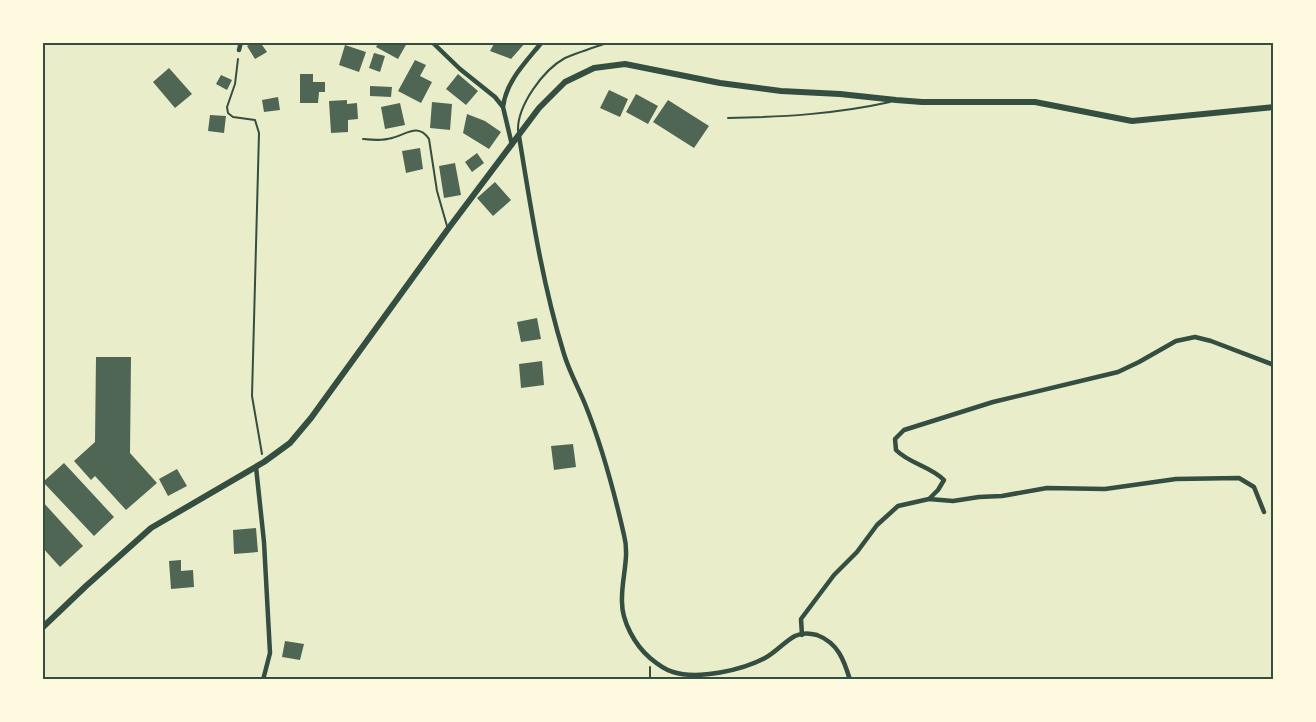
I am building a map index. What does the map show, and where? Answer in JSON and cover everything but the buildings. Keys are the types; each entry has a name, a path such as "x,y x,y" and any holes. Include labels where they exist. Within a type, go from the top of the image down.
{"street":[{"path":"239,50 241,42"},
{"path":"432,42 460,69 495,97 503,107"},
{"path":"512,145 503,107 504,95 510,83 542,42"},
{"path":"42,628 151,528 256,467 290,443 311,418 539,108 565,82 594,68 625,64 720,83 781,91 896,100 1035,102 1132,121 1274,107"},
{"path":"519,136 551,310 564,357 594,428 625,538 627,562 622,603 627,624 638,645 650,658 671,672 688,676 746,666 765,658 796,636 811,633 835,645 843,659 850,680"},
{"path":"929,499 944,480 935,471 904,459 896,450 895,439 904,430 993,402 1118,372 1176,341 1195,337 1274,365"},
{"path":"256,467 264,542 270,653 263,680"},
{"path":"801,635 801,619 834,575 898,506 929,499 953,501 1047,488 1105,489 1176,479 1239,478 1254,487 1264,512"}],"lane":[{"path":"519,136 519,114 525,102 553,66 566,58 610,42"},
{"path":"728,118 783,117 857,109 896,100"},
{"path":"363,138 391,139 409,130 425,133 429,140 437,191 448,229"}],"path":[{"path":"239,50 235,84 227,107 232,117 255,120 259,132 252,396 264,462"}]}
